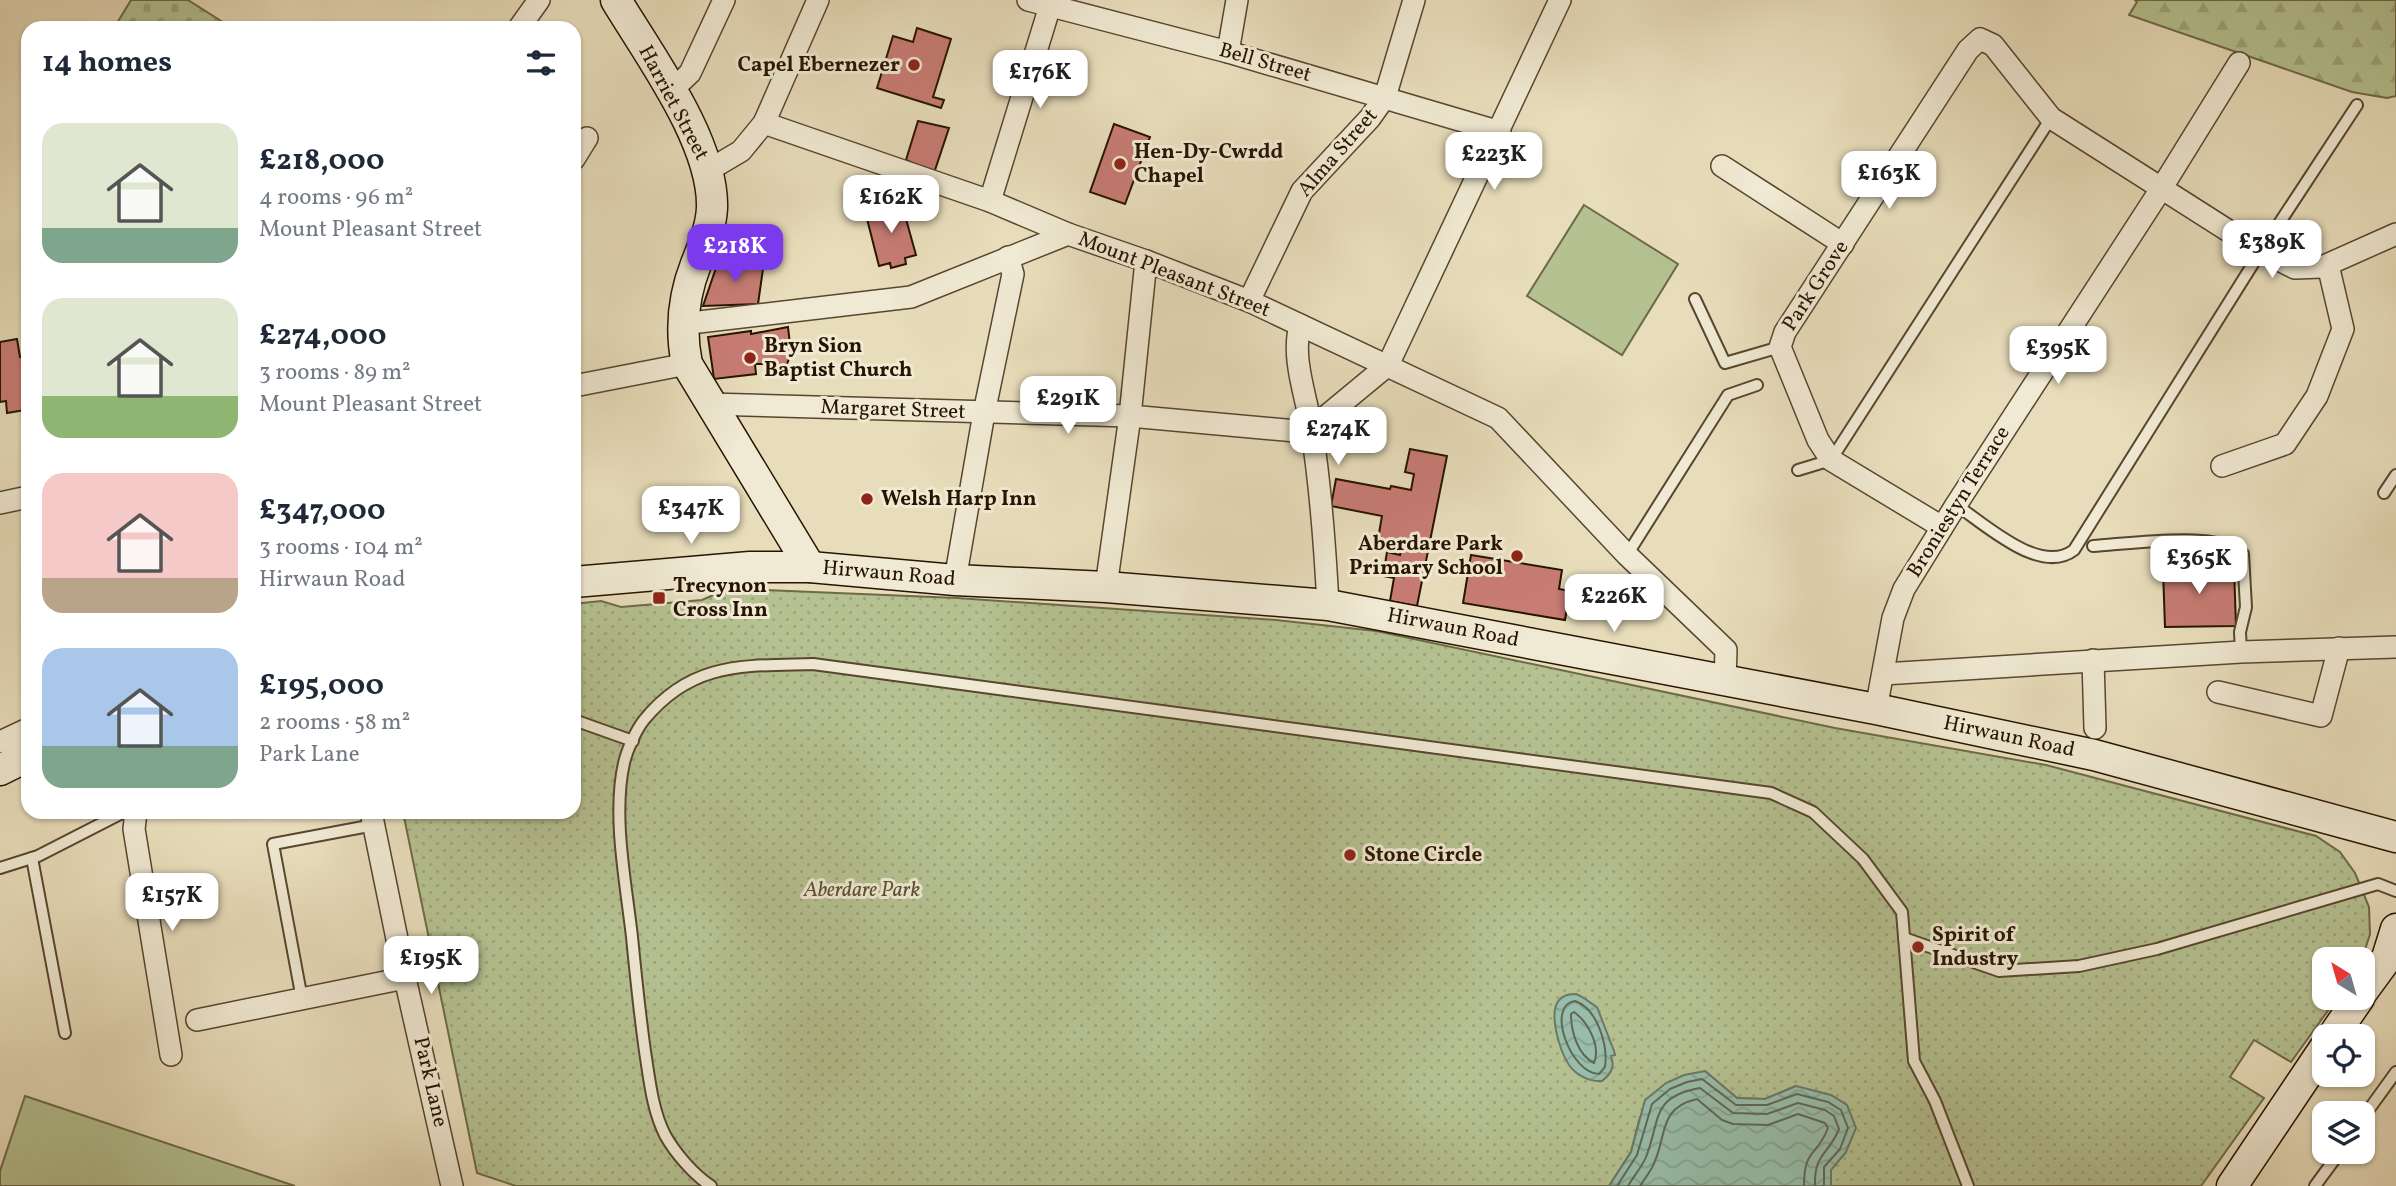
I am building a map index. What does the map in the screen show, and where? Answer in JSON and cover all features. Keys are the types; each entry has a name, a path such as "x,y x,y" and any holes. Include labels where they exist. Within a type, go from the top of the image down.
{"main road":[{"name":"Harriet Street","path":"616,0 671,91 709,170 712,208 706,241 688,289 682,324 687,364"},
{"path":"687,364 810,567"},
{"name":"Hirwaun Road","path":"581,581 750,567 810,567 955,580 1106,587 1328,605 1876,709 2094,755 2396,837"},
{"path":"0,771 21,760"},
{"path":"2375,974 2387,958 2396,929"},
{"path":"2232,1186 2312,1067"}],"street":[{"path":"671,91 690,73 724,0"},
{"path":"709,170 741,151 764,123 818,0"},
{"name":"Bell Street","path":"1028,0 1050,6 1082,7 1500,132"},
{"path":"1228,52 1237,0"},
{"name":"Alma Street","path":"1250,301 1302,191 1370,118 1385,97 1414,0"},
{"path":"1312,428 1388,365 1560,0"},
{"path":"990,201 1050,6"},
{"name":"Park Grove","path":"1830,460 1818,440 1780,347 1785,332 1968,50 1980,39 1993,45 2051,118 2261,251 2295,268 2328,265"},
{"name":"Broniestyn Terrace","path":"1876,709 1894,618 1904,589 2239,63"},
{"path":"764,123 990,201 1068,234"},
{"path":"581,148 587,138"},
{"path":"1722,166 1843,244"},
{"name":"Mount Pleasant Street","path":"682,324 911,297 1068,234 1250,301 1498,418 1627,555 1726,650 1725,681"},
{"path":"2222,466 2285,444 2317,396 2343,329 2328,265 2396,234"},
{"path":"955,580 984,413 1013,274 1008,257"},
{"path":"1106,587 1130,416 1146,261"},
{"path":"1300,325 1296,342 1297,355 1312,428 1324,521 1328,605"},
{"path":"581,385 687,364"},
{"name":"Margaret Street","path":"710,404 1130,416 1307,432 1312,428"},
{"path":"1830,460 1942,527"},
{"path":"0,503 21,498"},
{"path":"1883,674 2241,652 2396,647"},
{"path":"2218,692 2321,716 2339,648"},
{"path":"2093,660 2095,728"},
{"path":"0,742 21,732"},
{"path":"135,819 134,829 171,1055"},
{"name":"Park Lane","path":"373,819 405,978 452,1186"},
{"path":"197,1020 405,978"}],"lane":[{"path":"1956,505 2033,556 2057,558 2067,556 2074,550 2261,251 2357,105"},
{"path":"1797,470 1830,460 2051,118"},
{"path":"1695,299 1725,363 1780,347"},
{"path":"1627,555 1728,395 1757,385"},
{"path":"2384,493 2396,475"},
{"path":"2093,546 2191,540 2220,542 2237,549 2243,554 2246,607 2240,632 2241,652"},
{"path":"711,1186 687,1164 666,1136 652,1100 639,1011 621,838 620,795 624,761 643,722 667,696 697,677 734,667 813,664 1771,793 1813,812 1863,859 1902,912 1914,1061 1935,1101 1968,1186"},
{"path":"581,722 633,741"},
{"path":"0,868 32,858 110,819"},
{"path":"302,999 273,844 369,819"},
{"path":"32,858 65,1033"},
{"path":"1904,938 1999,971 2079,966 2157,949 2378,884 2396,891"},
{"path":"2375,1101 2396,1072"},
{"path":"2315,1186 2331,1164"}],"green space":[{"path":"131,0 188,0 221,21 118,21"},
{"path":"2135,0 2396,0 2396,96 2387,98 2352,92 2129,15 2137,2"},
{"path":"1584,205 1678,264 1622,355 1527,296"},
{"name":"Aberdare Park","path":"765,590 957,598 1276,620 1376,631 1835,728 2046,765 2316,836 2340,852 2355,873 2369,907 2370,934 2366,947 2312,947 2312,1010 2328,1010 2318,1024 2312,1024 2312,1033 2291,1062 2254,1040 2230,1077 2264,1098 2201,1186 1831,1186 1830,1170 1846,1152 1796,1086 1765,1099 1737,1098 1705,1071 1640,1117 1631,1152 1609,1186 516,1186 477,1173 404,819 581,819 581,603 601,601 621,607 702,600 718,593"},
{"path":"25,1096 295,1186 0,1186 0,1171"}],"water":[{"path":"1576,994 1597,1007 1614,1051 1615,1055 1611,1056 1611,1070 1602,1081 1588,1079 1575,1072 1565,1059 1559,1041 1555,1022 1556,1005 1563,997"},
{"path":"1705,1071 1737,1098 1765,1099 1796,1086 1831,1095 1847,1105 1856,1128 1846,1152 1831,1170 1831,1186 1609,1186 1631,1152 1645,1100 1666,1083 1684,1075"}],"building":[{"name":"Capel Ebernezer","path":"917,28 951,39 933,97 944,100 941,108 877,88 893,36 913,42"},
{"path":"918,121 949,128 934,173 906,160"},
{"name":"Hen-Dy-Cwrdd Chapel","path":"1114,124 1150,137 1125,204 1090,192"},
{"path":"901,201 916,255 905,258 906,264 891,268 890,263 879,266 865,211"},
{"path":"728,232 748,239 746,244 757,249 753,260 722,249"},
{"path":"718,262 764,262 758,304 703,306"},
{"name":"Bryn Sion Baptist Church","path":"788,327 791,353 787,364 755,364 756,374 714,379 708,337 751,331 751,334"},
{"path":"17,339 21,357 21,411 7,413 6,401 0,402 0,342"},
{"path":"1410,449 1447,456 1417,606 1390,601 1394,578 1383,576 1387,552 1400,555 1402,544 1378,539 1382,516 1331,506 1336,479 1411,490 1414,474 1405,472"},
{"path":"1471,555 1562,570 1559,589 1570,591 1565,620 1463,603"},
{"path":"2169,561 2197,561 2197,569 2234,568 2236,626 2165,627 2163,570 2169,570"}],"place":[{"name":"Capel Ebernezer","path":"914,65"},
{"name":"Hen-Dy-Cwrdd Chapel","path":"1120,164"},
{"name":"Bryn Sion Baptist Church","path":"750,358"},
{"name":"Welsh Harp Inn","path":"867,499"},
{"name":"Aberdare Park Primary School","path":"1517,556"},
{"name":"Trecynon Cross Inn","path":"659,598"},
{"name":"Stone Circle","path":"1350,855"},
{"name":"Spirit of Industry","path":"1918,947"}]}
